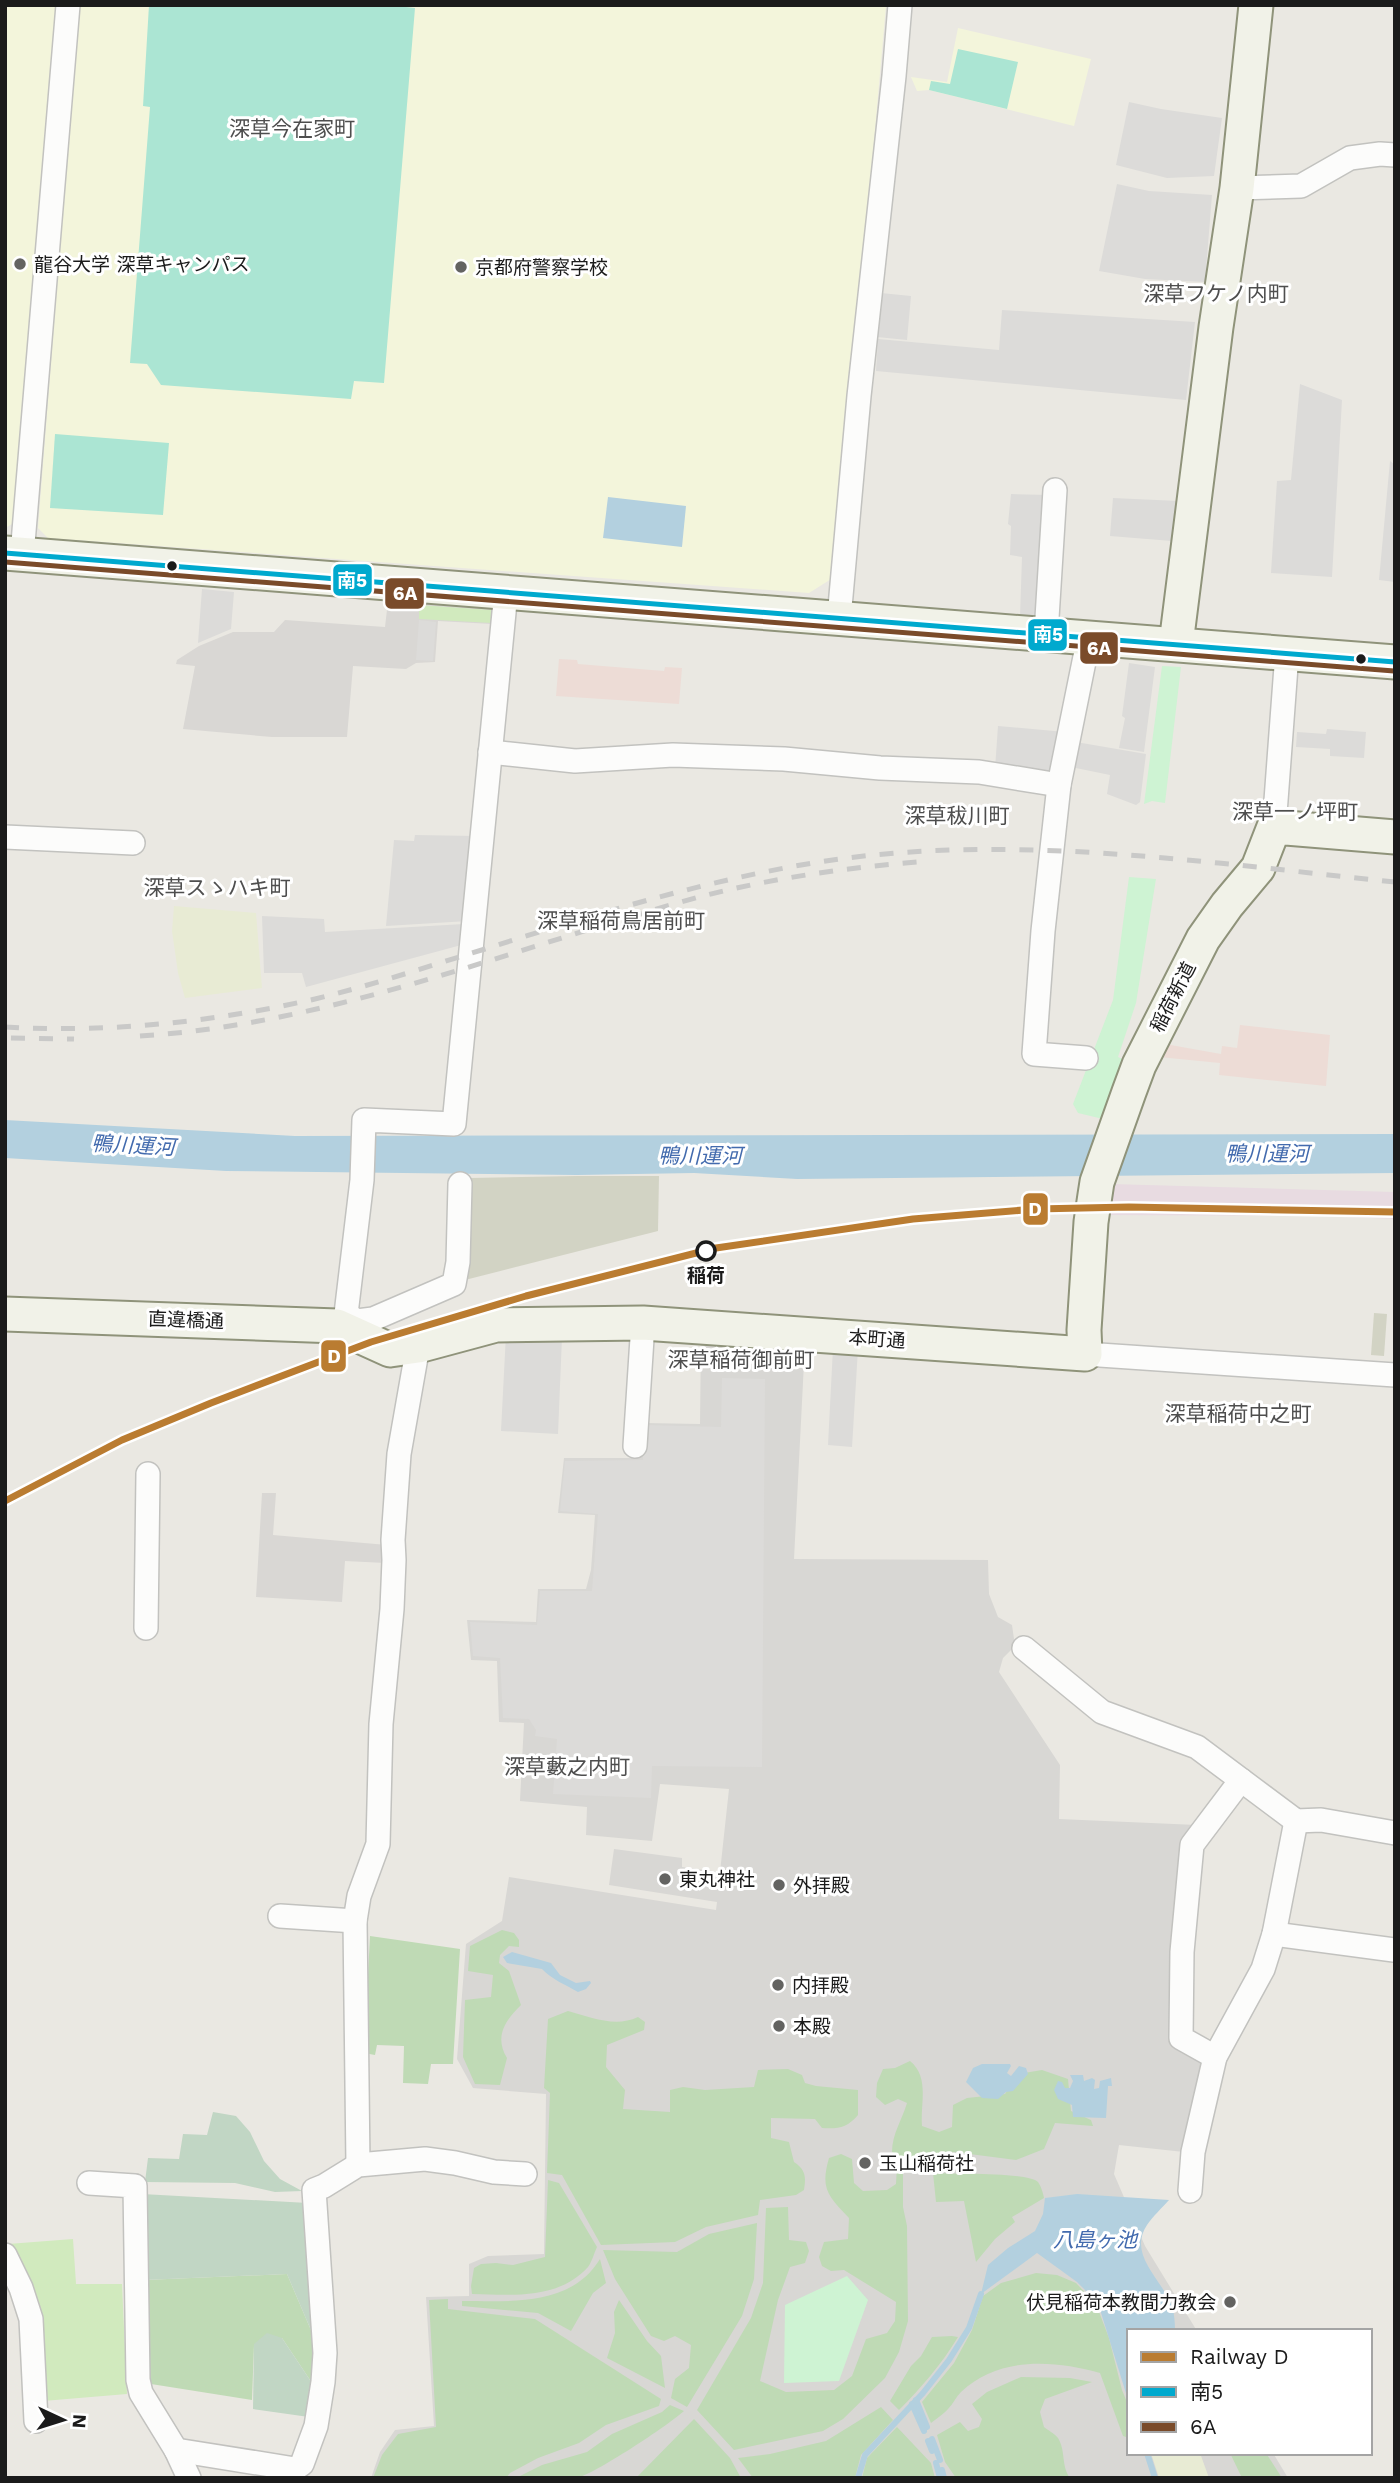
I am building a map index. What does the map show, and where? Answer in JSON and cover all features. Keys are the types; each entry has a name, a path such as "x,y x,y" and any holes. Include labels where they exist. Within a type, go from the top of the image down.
{"street":[{"path":"68,5 14,554 1395,662"},
{"path":"839,618 900,5"},
{"path":"1176,644 1217,315 1237,188 1256,5"},
{"path":"1237,188 1301,186 1350,158 1395,155"},
{"path":"1046,634 1055,490"},
{"path":"349,1326 364,1120 454,1124 506,592"},
{"path":"1086,1058 1034,1054 1042,931 1059,785 1089,637"},
{"name":"稲荷新道","path":"1085,1354 1091,1222 1097,1182 1139,1065 1203,939 1258,868 1274,827 1287,653"},
{"path":"490,752 575,761 673,755 784,759 880,768 979,772 1059,785"},
{"path":"1274,827 1395,836"},
{"path":"5,837 133,843"},
{"path":"349,1326 357,1321 373,1319 454,1284 458,1262 460,1184"},
{"name":"直違橋通","path":"5,1314 349,1326"},
{"path":"635,1446 643,1323"},
{"name":"本町通","path":"349,1326 390,1350 418,1346 496,1325 643,1323 1395,1375"},
{"path":"358,2165 355,1921 359,1896 378,1844 382,1724 392,1609 393,1540 399,1454 418,1346"},
{"path":"146,1628 148,1474"},
{"path":"1024,1648 1102,1712 1197,1747 1296,1821 1321,1820 1395,1833"},
{"path":"1215,2057 1181,2038 1182,1952 1192,1845 1241,1780"},
{"path":"1190,2191 1193,2152 1215,2057 1263,1969 1275,1934 1296,1821"},
{"path":"280,1916 355,1921"},
{"path":"1275,1934 1394,1950"},
{"path":"176,2450 295,2469 302,2465 316,2426 325,2353 314,2190 358,2165 425,2159 494,2172 525,2174"},
{"path":"89,2182 135,2186 138,2379 141,2393 176,2450 189,2478"},
{"path":"5,2255 21,2288 31,2319 36,2421"}],"shaded area":[{"name":"龍谷大学 深草キャンパス","path":"5,5 57,5 14,523 5,528"},
{"name":"京都府警察学校","path":"79,5 886,5 836,576 809,593 48,538 38,528"},
{"path":"958,28 1091,59 1074,126 929,90 917,91 911,77 947,82"},
{"path":"1129,102 1222,118 1214,176 1167,178 1116,165"},
{"path":"1117,184 1149,191 1212,195 1205,282 1145,279 1099,271"},
{"path":"881,293 911,296 907,340 877,337"},
{"path":"1002,310 1195,322 1186,400 876,371 878,339 999,350"},
{"path":"1300,384 1342,400 1332,577 1271,573 1277,481 1291,480"},
{"path":"1390,461 1395,465 1395,582 1379,580"},
{"path":"1011,494 1049,495 1044,619 1020,617 1022,557 1010,555 1011,526 1008,524"},
{"path":"1113,498 1178,501 1172,541 1110,536"},
{"path":"202,589 234,592 231,629 198,643"},
{"path":"388,601 493,609 492,624 438,621 435,662 416,663 406,669 353,666 347,737 272,737 183,729 195,666 176,664 177,660 199,646 233,632 274,632 285,620 385,627"},
{"path":"419,620 436,622 433,661 416,660"},
{"path":"559,659 577,660 578,664 664,671 665,667 682,668 679,704 556,696"},
{"path":"1129,663 1155,667 1144,752 1119,748 1125,718 1122,716"},
{"path":"1162,666 1181,667 1165,803 1152,801 1144,804"},
{"path":"998,726 1065,732 1057,774 995,769"},
{"path":"1327,729 1366,732 1364,758 1330,756 1330,749 1296,747 1297,732 1326,734"},
{"path":"1076,742 1146,754 1140,802 1136,805 1107,794 1110,775 1071,767"},
{"path":"415,835 476,836 468,921 386,926 394,840 414,841"},
{"path":"1129,877 1156,879 1136,1003 1118,1057 1127,1061 1103,1119 1078,1113 1073,1104 1113,1000"},
{"path":"174,906 256,913 262,988 185,998 178,973 172,931"},
{"path":"262,916 324,919 325,932 464,924 465,944 306,987 302,973 264,973"},
{"path":"1240,1025 1330,1035 1326,1086 1219,1075 1220,1063 1159,1057 1165,1044 1221,1054 1222,1046 1237,1048"},
{"path":"659,1176 658,1231 461,1281 470,1178"},
{"path":"1110,1184 1395,1192 1395,1219 1103,1215"},
{"path":"1374,1313 1387,1314 1384,1356 1371,1355"},
{"path":"506,1334 562,1337 558,1434 501,1431"},
{"path":"701,1338 805,1343 794,1559 988,1560 989,1594 998,1617 1012,1625 1015,1646 1003,1658 999,1672 1060,1765 1059,1819 1197,1825 1174,2041 1203,2060 1184,2152 1119,2145 1114,2174 1145,2246 1196,2329 1127,2329 1127,2455 1274,2455 1288,2478 371,2478 380,2452 395,2430 434,2426 426,2297 469,2296 469,2264 488,2256 544,2254 546,2094 473,2088 457,2059 466,1944 502,1921 509,1877 716,1910 717,1902 609,1885 614,1849 682,1858 682,1867 720,1872 729,1789 660,1784 652,1841 586,1835 587,1807 520,1801 524,1723 499,1722 497,1661 471,1660 467,1620 536,1622 538,1589 586,1589 591,1570 595,1515 558,1513 564,1458 640,1458 644,1423 700,1424"},
{"path":"833,1348 858,1349 852,1447 828,1445"},
{"path":"722,1378 765,1379 762,1767 652,1766 651,1798 553,1794 557,1739 535,1736 536,1730 529,1719 503,1718 500,1658 473,1656 470,1622 537,1625 540,1591 592,1591 598,1514 560,1511 565,1461 643,1460 645,1425 721,1427"},
{"path":"262,1493 276,1493 273,1535 387,1545 386,1563 345,1561 342,1602 256,1597"},
{"path":"502,1930 514,1933 519,1940 519,1947 509,1946 500,1955 499,1963 509,1971 521,2005 506,2023 501,2036 507,2058 500,2085 475,2084 463,2057 465,2000 491,1997 493,1975 468,1971 470,1946"},
{"path":"370,1936 460,1949 453,2064 431,2064 428,2084 403,2083 404,2046 377,2045 375,2055 364,2053"},
{"path":"568,2011 612,2022 638,2017 645,2022 644,2030 607,2045 606,2067 625,2090 623,2109 670,2112 670,2090 683,2087 705,2090 754,2087 758,2070 788,2069 802,2075 805,2083 858,2090 858,2115 846,2125 833,2128 822,2128 815,2119 771,2118 771,2138 789,2142 794,2162 804,2174 805,2185 804,2190 796,2195 760,2200 758,2215 706,2227 675,2242 601,2245 562,2175 547,2173 550,2093 544,2088 548,2019"},
{"path":"910,2061 916,2067 922,2083 922,2126 939,2132 952,2127 953,2105 967,2098 1005,2094 1018,2074 1042,2070 1068,2079 1071,2111 1091,2120 1093,2126 1055,2123 1044,2149 1016,2160 954,2152 935,2158 901,2156 892,2152 892,2145 907,2103 898,2099 885,2105 876,2097 877,2083 883,2069 895,2068"},
{"path":"213,2112 236,2116 250,2132 264,2161 280,2179 302,2191 275,2192 235,2183 145,2182 148,2158 179,2159 183,2134 207,2135"},
{"path":"841,2154 852,2159 854,2183 863,2191 887,2190 896,2184 897,2165 903,2169 903,2207 907,2226 908,2321 899,2352 885,2378 843,2419 823,2431 734,2450 697,2410 751,2318 763,2283 766,2208 788,2207 789,2240 806,2242 809,2251 805,2263 790,2267 778,2300 760,2381 786,2392 834,2390 852,2376 866,2339 887,2333 895,2321 896,2302 844,2270 831,2271 822,2266 819,2257 824,2242 848,2239 849,2218 831,2198 825,2177 829,2158"},
{"path":"933,2173 1005,2175 1032,2179 1038,2182 1044,2198 1012,2217 1015,2222 995,2239 976,2262 964,2201 936,2202"},
{"path":"548,2180 559,2183 597,2247 589,2265 576,2278 549,2290 518,2295 472,2294 474,2268 481,2264 513,2265 545,2257"},
{"path":"142,2194 308,2203 316,2342 287,2274 144,2280"},
{"path":"757,2223 754,2279 742,2316 687,2407 671,2398 675,2379 689,2368 691,2345 675,2336 664,2341 651,2336 615,2279 603,2250 677,2252 709,2234"},
{"path":"600,2259 606,2283 593,2293 571,2331 538,2313 462,2306 462,2301 519,2300 556,2293 573,2286 588,2275"},
{"path":"1036,2273 1057,2275 1076,2283 1096,2304 1109,2338 1127,2402 1127,2437 1123,2436 1100,2373 1064,2365 1028,2364 992,2372 961,2392 946,2411 931,2423 922,2402 954,2363 972,2330 983,2296 1001,2283"},
{"path":"287,2274 316,2342 314,2386 282,2338 254,2345 252,2400 151,2384 144,2280"},
{"path":"847,2276 868,2300 839,2381 784,2383 785,2305"},
{"path":"448,2299 448,2309 535,2319 661,2399 659,2406 606,2425 579,2443 538,2458 510,2473 506,2478 373,2478 382,2455 398,2434 436,2427 429,2300"},
{"path":"619,2300 647,2341 661,2356 665,2388 607,2358 615,2333 614,2312"},
{"path":"267,2333 282,2338 314,2386 309,2417 253,2409 254,2344"},
{"path":"932,2337 958,2337 945,2357 899,2410 890,2401 911,2366 921,2356"},
{"path":"1021,2377 1070,2378 1092,2382 1045,2399 1040,2412 1044,2427 1057,2437 1060,2443 1065,2469 1070,2478 956,2478 945,2462 937,2435 960,2422 968,2431 979,2427 982,2419 972,2404 987,2392"},
{"path":"670,2405 684,2411 598,2469 569,2479 516,2478 542,2465 587,2452 612,2434 662,2412"},
{"path":"881,2407 893,2420 861,2455 855,2478 753,2478 738,2458 770,2454 826,2441"},
{"path":"694,2419 730,2458 741,2478 636,2478"},
{"path":"897,2427 931,2463 935,2478 862,2478 867,2458"},
{"path":"1152,2455 1201,2455 1209,2478 1159,2478"},
{"path":"1231,2455 1267,2455 1282,2478 1242,2478"}],"green space":[{"path":"149,5 388,5 415,8 384,383 354,381 351,399 161,385 147,364 130,363 150,107 143,106"},
{"path":"958,49 1018,62 1007,109 929,90 931,81 950,84"},
{"path":"55,434 169,443 163,515 50,508"},
{"path":"419,605 492,610 492,623 419,619"},
{"path":"73,2239 76,2284 122,2284 127,2394 43,2401 41,2318 8,2244"}],"water":[{"path":"608,497 686,506 682,547 603,538"},
{"name":"鴨川運河","path":"5,1120 295,1136 1395,1134 1395,1173 797,1179 694,1173 577,1175 226,1171 5,1158"},
{"path":"512,1952 551,1963 560,1975 576,1983 591,1983 578,1992 542,1969 507,1963 503,1957"},
{"path":"982,2064 1010,2064 1007,2073 1011,2076 1019,2066 1026,2068 1028,2074 1013,2091 1006,2092 998,2099 982,2098 966,2082 973,2068"},
{"path":"1070,2075 1083,2075 1084,2081 1092,2078 1095,2080 1094,2089 1099,2088 1100,2081 1111,2078 1106,2118 1073,2117 1072,2105 1058,2099 1054,2090 1058,2081 1062,2082 1065,2088 1070,2088 1073,2081"},
{"name":"八島ヶ池","path":"1077,2194 1169,2200 1147,2225 1141,2245 1146,2263 1171,2303 1175,2329 1127,2329 1127,2397 1098,2303 1077,2282 1037,2253 981,2294 988,2265 1035,2231 1043,2214 1045,2198"}],"waterway":[{"path":"858,2478 865,2455 923,2393 949,2360 969,2328 981,2294"},
{"path":"916,2400 927,2427"},
{"path":"912,2404 924,2431"},
{"path":"932,2439 940,2460"},
{"path":"928,2441 932,2451"},
{"path":"1148,2455 1155,2478"},
{"path":"936,2463 940,2478"},
{"path":"942,2470 944,2478"}],"railway":[{"path":"5,1027 122,1027 200,1020 277,1007 358,988 681,891 801,865 875,855 949,850 1098,853 1395,882"},
{"path":"140,1036 213,1029 355,1000 633,916 729,890 809,874 917,862"},
{"path":"11,1038 74,1039"}],"rail line":[{"name":"D","path":"5,1501 122,1440 371,1342 526,1296 716,1248 913,1219 1036,1209 1129,1207 1395,1212"}],"transit line":[{"name":"南5","path":"5,553 1395,662"},
{"name":"6A","path":"5,562 1394,671"}],"place":[{"name":"龍谷大学 深草キャンパス","path":"20,264"},
{"name":"京都府警察学校","path":"461,267"},
{"name":"稲荷","path":"706,1251"},
{"name":"東丸神社","path":"665,1879"},
{"name":"外拝殿","path":"779,1885"},
{"name":"内拝殿","path":"778,1985"},
{"name":"本殿","path":"779,2026"},
{"name":"玉山稲荷社","path":"865,2163"},
{"name":"伏見稲荷本教間力教会","path":"1230,2302"}],"district":[{"name":"深草今在家町","path":"292,128"},
{"name":"深草フケノ内町","path":"1216,293"},
{"name":"深草一ノ坪町","path":"1295,811"},
{"name":"深草秡川町","path":"957,815"},
{"name":"深草スゝハキ町","path":"217,887"},
{"name":"深草稲荷鳥居前町","path":"621,920"},
{"name":"深草稲荷御前町","path":"741,1359"},
{"name":"深草稲荷中之町","path":"1238,1413"},
{"name":"深草藪之内町","path":"567,1766"}]}
